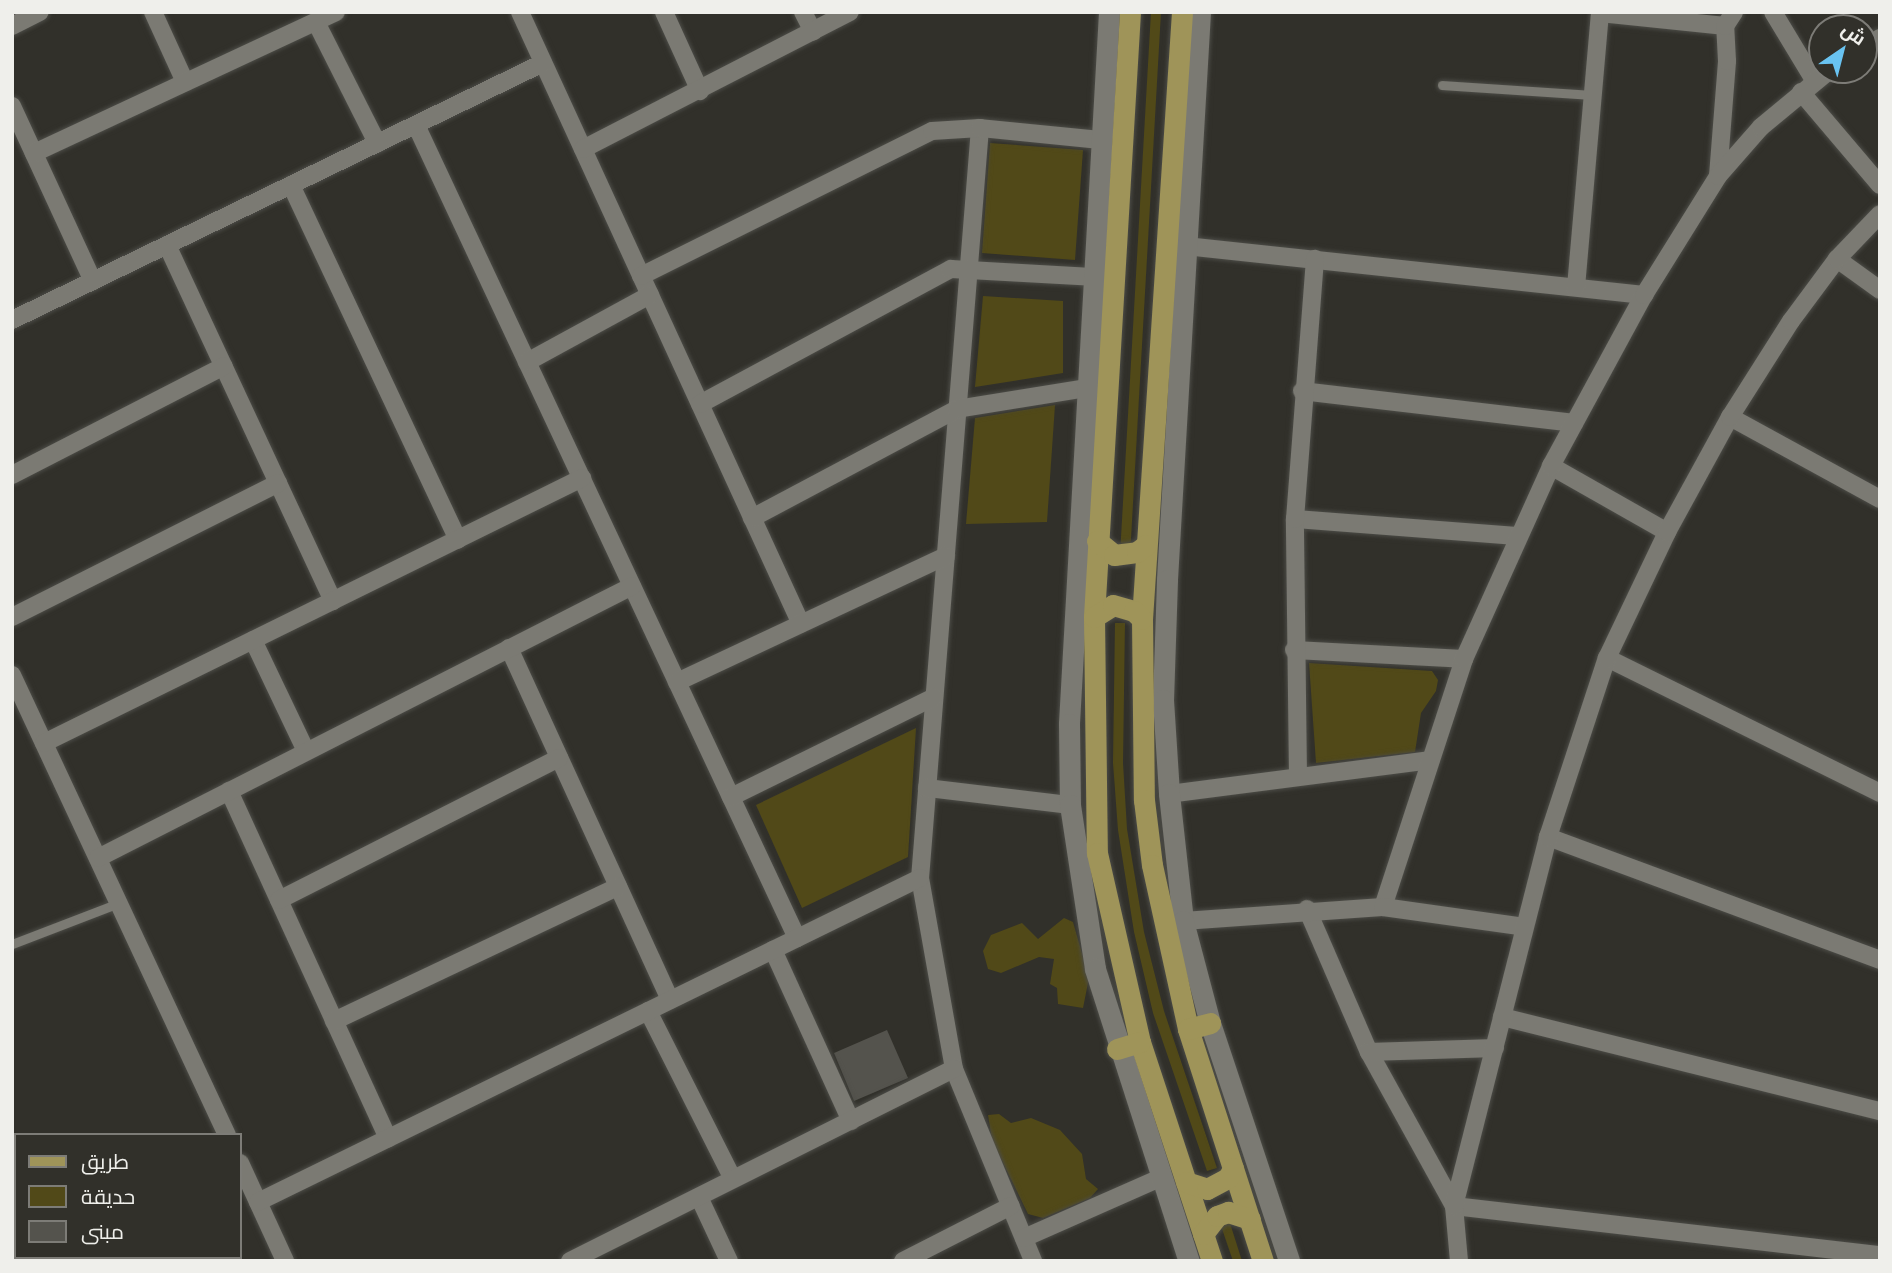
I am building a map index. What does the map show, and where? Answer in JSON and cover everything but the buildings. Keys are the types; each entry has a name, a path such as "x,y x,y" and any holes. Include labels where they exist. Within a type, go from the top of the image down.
{"main road":[{"path":"1130,12 1096,387 1097,541 1094,617 1097,853 1140,1042 1212,1261"},
{"path":"1182,12 1168,388 1146,545 1142,619 1145,813 1152,865 1188,1029 1264,1261"},
{"path":"1097,541 1114,555 1137,552 1146,545"},
{"path":"1094,617 1113,605 1134,611 1142,619"},
{"path":"1188,1029 1210,1023"},
{"path":"1117,1049 1140,1042"},
{"path":"1186,1182 1207,1189 1227,1178 1233,1168"},
{"path":"1203,1234 1217,1216 1239,1213 1250,1219"}],"street":[{"path":"12,26 40,12"},
{"path":"153,12 186,82"},
{"path":"34,153 336,12"},
{"path":"520,12 801,624"},
{"path":"664,12 700,91"},
{"path":"803,12 813,32"},
{"path":"583,149 850,12"},
{"path":"1109,12 1092,277 1096,387 1069,724 1070,805 1095,969 1117,1049 1189,1261"},
{"path":"1200,12 1185,246 1168,388 1163,700 1169,794 1184,921 1210,1023 1289,1261"},
{"path":"1773,12 1807,86 1880,185"},
{"path":"1576,287 1600,13 1730,19 1718,176"},
{"path":"316,22 377,144"},
{"path":"12,320 543,63"},
{"path":"1383,907 1464,659 1517,536 1551,466 1644,295 1718,176 1761,127 1810,84"},
{"path":"12,106 93,281"},
{"path":"416,125 797,938"},
{"path":"641,276 918,135 945,128 980,128 1101,140"},
{"path":"980,128 920,878 954,1069 1033,1261"},
{"path":"291,185 458,540"},
{"path":"1459,1261 1454,1206 1548,836 1607,658 1667,532 1730,417 1837,259 1880,214"},
{"path":"167,245 333,601"},
{"path":"1185,246 1644,295"},
{"path":"1298,776 1294,650 1295,519 1315,259"},
{"path":"1837,259 1880,290"},
{"path":"700,404 942,272 969,267 1092,277"},
{"path":"527,362 650,295"},
{"path":"12,475 224,366"},
{"path":"752,518 957,409 1096,387"},
{"path":"1303,391 1574,423"},
{"path":"1730,417 1880,499"},
{"path":"1551,466 1667,532"},
{"path":"44,743 582,478"},
{"path":"12,617 278,483"},
{"path":"1295,519 1517,536"},
{"path":"677,682 946,556"},
{"path":"98,858 632,586"},
{"path":"253,640 306,751"},
{"path":"509,648 670,1000"},
{"path":"1294,650 1464,659"},
{"path":"1607,658 1880,793"},
{"path":"13,677 225,1133"},
{"path":"731,797 934,696"},
{"path":"279,900 559,758"},
{"path":"1169,794 1430,760"},
{"path":"927,788 1070,805"},
{"path":"229,791 388,1138"},
{"path":"1548,836 1880,960"},
{"path":"258,1202 920,878"},
{"path":"334,1021 618,887"},
{"path":"1184,921 1307,909 1383,907 1525,927"},
{"path":"1307,909 1369,1052 1454,1206"},
{"path":"774,950 851,1121"},
{"path":"648,1011 733,1179"},
{"path":"1503,1017 1880,1111"},
{"path":"1369,1052 1495,1048"},
{"path":"570,1261 598,1254 733,1179 954,1069"},
{"path":"242,1167 285,1261"},
{"path":"1024,1238 1160,1178"},
{"path":"699,1197 729,1261"},
{"path":"903,1261 1011,1206"},
{"path":"1454,1206 1880,1255"}],"lane":[{"path":"1442,85 1592,95"},
{"path":"12,944 119,903"}],"green space":[{"path":"1151,12 1161,12 1130,556 1120,555"},
{"path":"990,143 1083,150 1075,260 982,253"},
{"path":"983,296 1063,301 1063,373 975,387"},
{"path":"1055,405 1047,522 966,524 975,418"},
{"path":"1115,623 1125,623 1123,763 1127,829 1144,932 1164,1011 1217,1168 1207,1171 1153,1013 1134,932 1118,830 1113,763"},
{"path":"1309,663 1432,671 1438,680 1436,691 1421,713 1415,752 1316,763"},
{"path":"916,728 908,857 802,908 756,805"},
{"path":"1064,918 1073,922 1089,978 1083,1008 1058,1004 1057,988 1050,984 1054,959 1039,957 1001,973 988,969 983,951 991,935 1022,923 1038,939"},
{"path":"999,1114 1011,1123 1031,1118 1060,1130 1082,1154 1086,1179 1098,1189 1090,1198 1043,1218 1028,1214 992,1140 988,1115"},
{"path":"1229,1220 1242,1261 1233,1261 1220,1223"}]}
